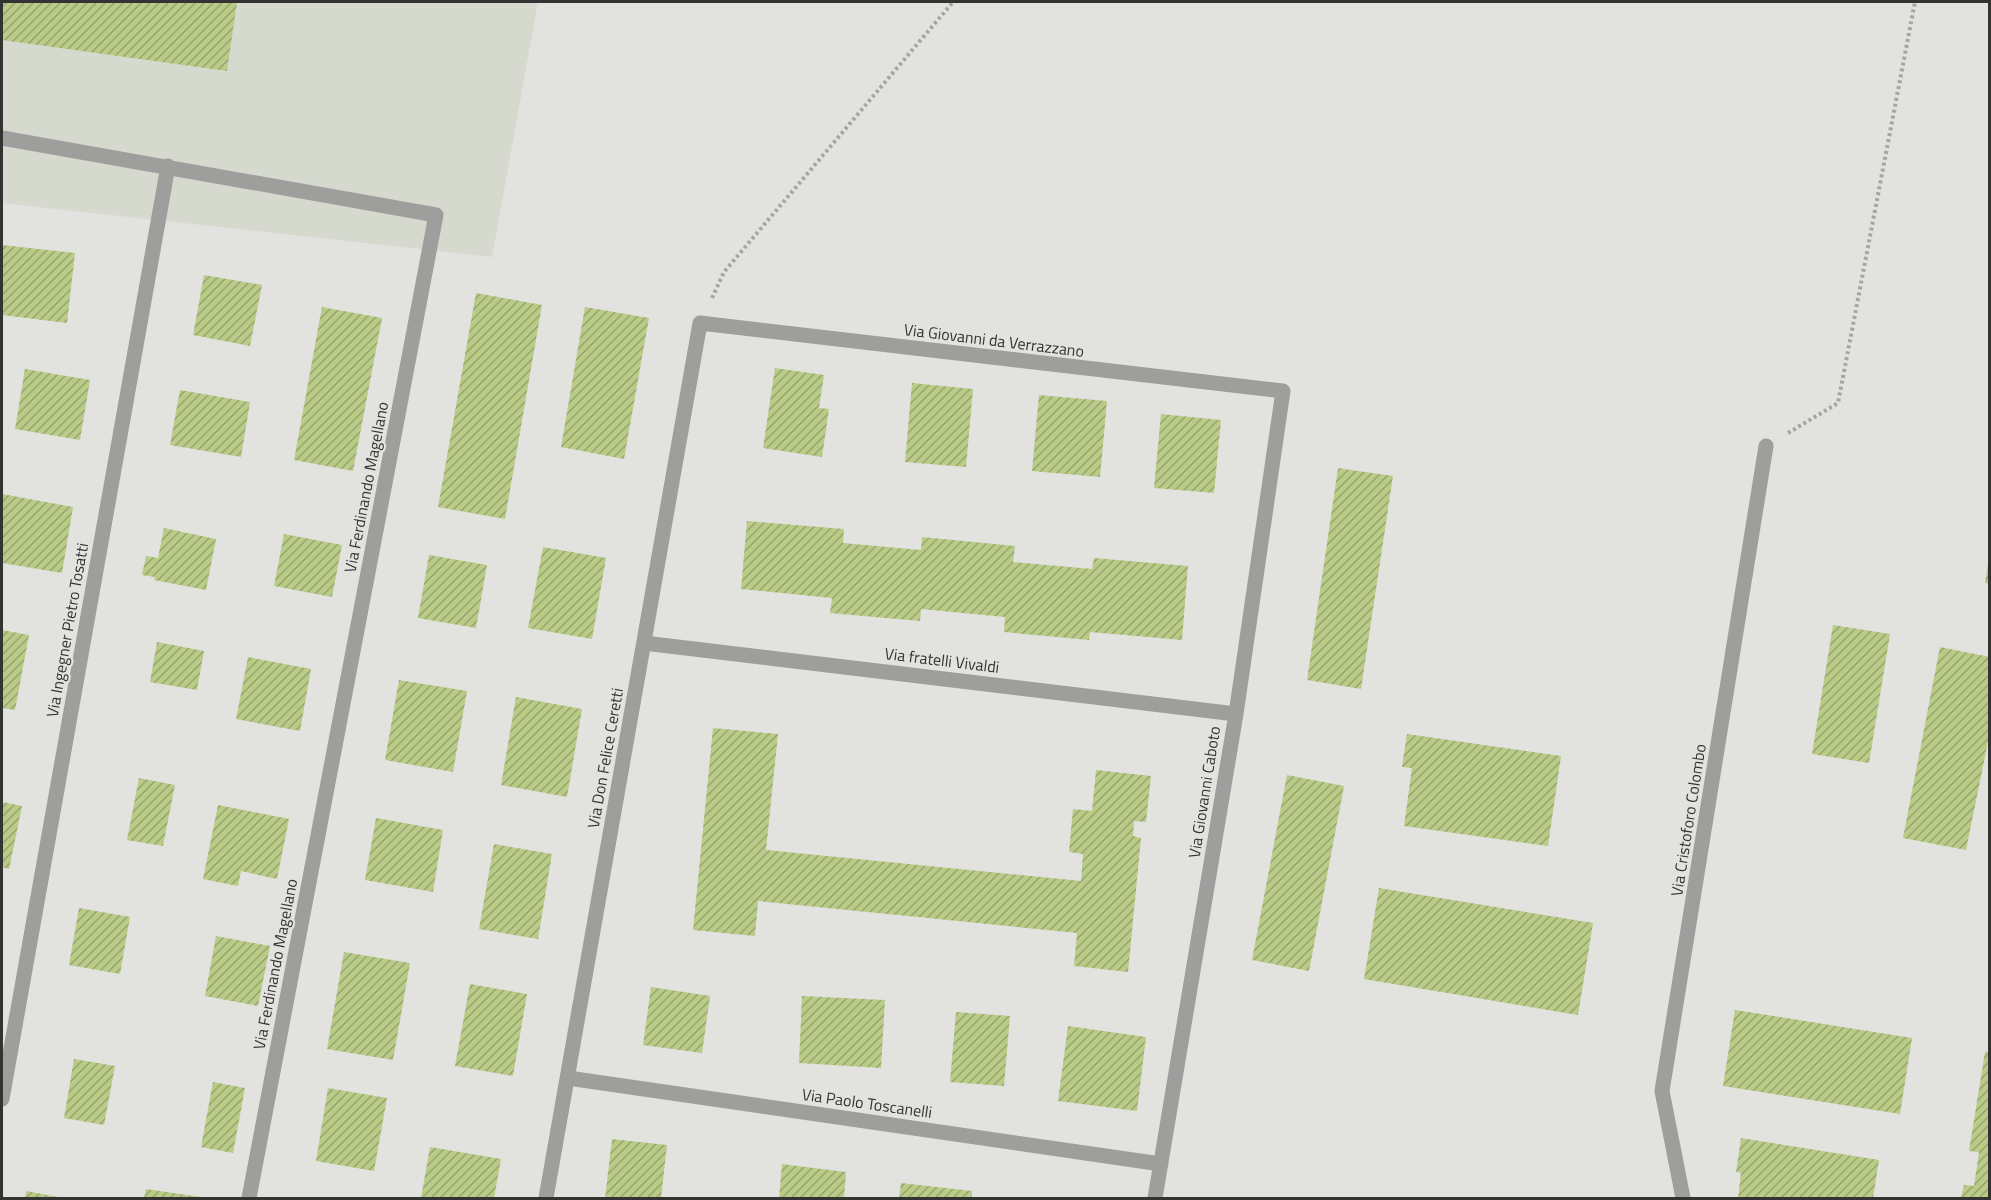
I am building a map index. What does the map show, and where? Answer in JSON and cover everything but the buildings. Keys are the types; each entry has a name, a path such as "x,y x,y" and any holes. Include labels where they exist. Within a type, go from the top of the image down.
{"street":[{"name":"Via Ferdinando Magellano","path":"2,138 168,166 436,216 249,1198"},
{"name":"Via Ingegner Pietro Tosatti","path":"2,1099 168,166"},
{"name":"Via Giovanni da Verrazzano","path":"700,323 1284,391"},
{"name":"Via Don Felice Ceretti","path":"546,1198 700,323"},
{"name":"Via Giovanni Caboto","path":"1155,1198 1236,714 1284,391"},
{"name":"Via Cristoforo Colombo","path":"1683,1198 1662,1091 1766,446"},
{"name":"Via fratelli Vivaldi","path":"644,643 1236,714"},
{"name":"Via Paolo Toscanelli","path":"568,1078 1161,1164"}],"path":[{"path":"700,323 724,272 953,2"},
{"path":"1766,446 1838,403 1915,2"}],"shaded area":[{"path":"2,2 538,2 492,257 2,203"}]}
